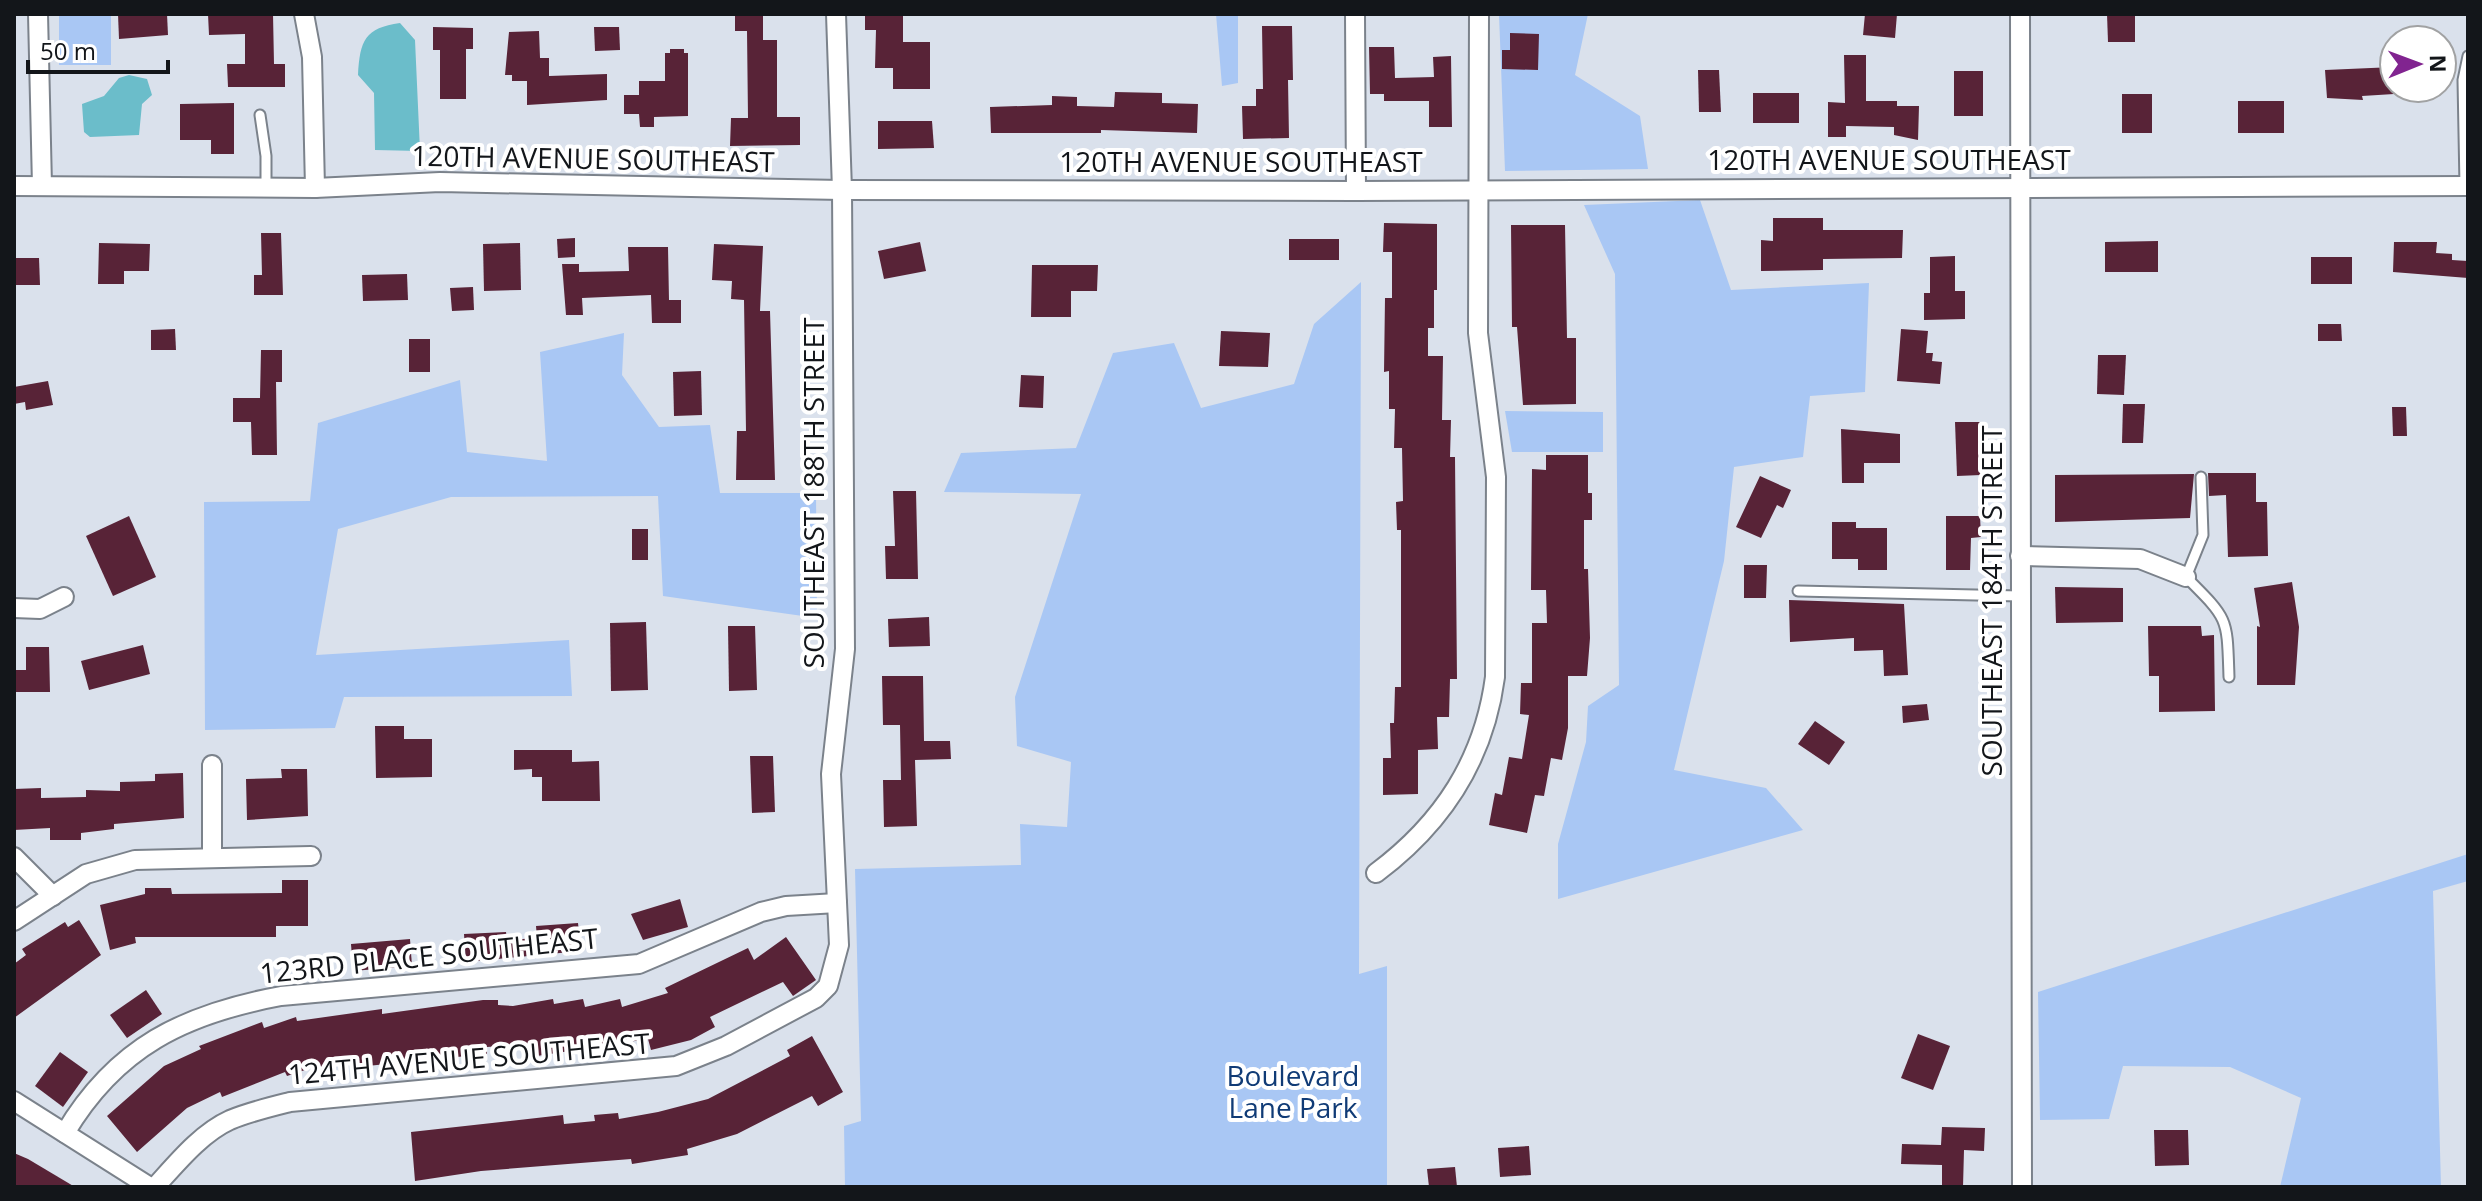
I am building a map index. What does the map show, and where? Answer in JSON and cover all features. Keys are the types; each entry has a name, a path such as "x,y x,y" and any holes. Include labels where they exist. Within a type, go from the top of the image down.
{"street":[{"path":"38,14 42,186"},
{"path":"304,14 312,57 315,188"},
{"name":"SOUTHEAST 188TH STREET","path":"834,970 839,945 831,774 845,649 842,190 836,14"},
{"path":"1355,14 1356,191"},
{"path":"1376,873 1404,852 1434,822 1466,776 1491,709 1495,677 1496,477 1478,333 1479,14"},
{"name":"SOUTHEAST 184TH STREET","path":"2020,14 2022,1187"},
{"name":"120TH AVENUE SOUTHEAST","path":"14,186 315,188 440,182 842,190 1356,191 2466,186"},
{"path":"2020,556 2140,559 2186,577"},
{"path":"14,608 40,609 64,597"},
{"path":"212,765 212,856"},
{"path":"14,921 86,874 111,865 135,860 212,856 311,856"},
{"path":"14,857 53,896"},
{"name":"123RD PLACE SOUTHEAST","path":"65,1133 81,1106 127,1056 166,1031 240,1003 281,996 639,964 761,912 786,906 837,903"},
{"name":"124TH AVENUE SOUTHEAST","path":"152,1187 202,1139 227,1121 290,1102 676,1066 726,1046 816,998 834,970"},
{"path":"14,1101 152,1187"}],"lane":[{"path":"2466,186 2463,80 2468,56"},
{"path":"260,115 266,156 266,188"},
{"path":"2201,477 2203,535 2186,577 2218,609 2227,626 2229,677"},
{"path":"1798,591 2020,596"}],"green space":[{"path":"59,14 111,14 111,65 59,65"},
{"path":"1216,14 1238,14 1238,83 1222,86"},
{"path":"1499,14 1588,14 1575,75 1640,116 1648,169 1505,171"},
{"path":"1700,200 1731,290 1869,283 1865,392 1810,396 1803,457 1734,467 1724,561 1674,770 1766,788 1803,830 1558,899 1558,844 1586,742 1588,706 1619,685 1615,274 1584,205"},
{"name":"Boulevard Lane Park","path":"1361,282 1359,974 1387,966 1387,1187 845,1187 844,1126 861,1121 855,869 1021,865 1020,824 1067,827 1071,762 1017,746 1015,697 1081,494 944,492 961,453 1076,448 1113,353 1174,343 1201,408 1294,384 1314,324"},
{"path":"624,333 622,375 659,427 710,425 720,493 816,493 817,618 663,596 658,496 451,497 338,529 316,655 569,640 572,696 344,697 335,728 205,730 204,502 310,501 318,423 460,380 467,452 547,461 540,352"},
{"path":"1505,411 1603,412 1603,452 1512,452"},
{"path":"2468,854 2468,881 2433,891 2441,1187 2280,1187 2301,1098 2230,1067 2123,1066 2109,1119 2040,1120 2038,992"}],"shaded area":[{"path":"400,23 415,40 420,151 375,150 374,93 358,75 360,53 367,38 379,28"},
{"path":"129,75 147,79 152,95 142,104 139,135 90,137 84,132 82,104 104,96 119,78"}],"building":[{"path":"118,14 167,14 168,35 119,39"},
{"path":"208,14 273,14 274,64 285,64 285,87 228,87 227,64 245,64 245,34 209,35"},
{"path":"735,14 763,14 763,40 777,40 777,117 800,117 800,145 730,146 731,118 748,118 747,31 735,31"},
{"path":"865,14 903,14 903,42 930,42 930,89 893,89 893,68 875,68 876,30 865,30"},
{"path":"1865,14 1897,14 1895,38 1863,35"},
{"path":"2107,14 2135,14 2135,42 2108,42"},
{"path":"1262,26 1292,26 1293,80 1288,80 1289,138 1243,139 1242,106 1256,106 1256,89 1263,89"},
{"path":"433,27 473,28 473,49 466,49 466,99 440,99 440,50 433,50"},
{"path":"594,27 619,27 620,50 595,51"},
{"path":"539,31 540,58 549,58 549,76 607,74 607,100 527,105 527,81 512,81 512,75 505,75 509,32"},
{"path":"1510,33 1539,34 1538,70 1502,69 1502,50 1510,50"},
{"path":"1369,47 1394,47 1395,78 1434,77 1433,57 1451,56 1452,127 1429,127 1429,101 1384,101 1384,94 1370,94"},
{"path":"670,49 684,49 684,53 688,53 688,116 654,117 654,127 640,127 639,114 624,114 624,95 639,95 639,81 665,81 665,53 670,53"},
{"path":"1844,55 1866,55 1866,101 1897,101 1897,106 1919,106 1918,140 1894,135 1894,127 1846,126 1846,137 1828,137 1828,102 1845,103"},
{"path":"2378,68 2378,95 2362,96 2363,100 2327,98 2325,70"},
{"path":"1698,70 1719,70 1721,112 1699,112"},
{"path":"1954,71 1983,71 1983,116 1954,116"},
{"path":"1115,92 1162,93 1162,103 1198,104 1197,133 1101,130 1101,133 991,133 990,107 1052,105 1052,96 1077,97 1077,106 1114,107"},
{"path":"1753,93 1799,93 1799,123 1753,123"},
{"path":"2122,94 2152,94 2152,133 2122,133"},
{"path":"2238,101 2284,101 2284,133 2238,133"},
{"path":"234,103 234,154 211,154 211,140 180,140 180,104"},
{"path":"878,121 932,121 934,148 878,149"},
{"path":"1773,218 1823,218 1823,230 1903,230 1902,258 1823,259 1823,270 1761,271 1761,240 1773,241"},
{"path":"1384,223 1437,224 1437,290 1434,290 1434,328 1428,328 1428,356 1443,356 1442,420 1451,420 1450,457 1455,457 1457,679 1450,679 1449,717 1437,717 1438,749 1418,750 1418,794 1383,795 1383,758 1391,758 1390,723 1394,723 1395,687 1401,687 1401,530 1397,530 1396,502 1403,501 1402,448 1394,448 1395,409 1389,409 1389,371 1384,372 1385,298 1392,298 1392,252 1383,252"},
{"path":"1511,225 1565,225 1567,338 1576,338 1576,404 1523,405 1517,327 1512,327"},
{"path":"261,233 281,233 283,295 254,295 254,275 262,275"},
{"path":"575,238 575,257 558,258 557,239"},
{"path":"1289,239 1339,239 1339,260 1289,260"},
{"path":"2158,241 2158,272 2105,272 2105,242"},
{"path":"920,242 926,271 884,279 878,251"},
{"path":"2394,242 2437,242 2436,253 2452,254 2452,260 2468,261 2468,278 2393,272"},
{"path":"99,243 150,244 149,271 124,271 124,284 98,284"},
{"path":"520,243 521,290 484,291 483,244"},
{"path":"714,244 763,246 760,311 770,311 775,480 736,480 737,431 746,431 744,300 731,299 732,281 712,280"},
{"path":"628,247 668,247 669,300 681,300 681,323 652,323 651,295 582,298 583,315 566,315 562,264 579,264 579,272 629,271"},
{"path":"1955,256 1955,291 1965,291 1965,319 1924,320 1924,293 1930,293 1930,257"},
{"path":"2311,257 2352,257 2352,284 2311,284"},
{"path":"14,258 39,258 40,285 14,285"},
{"path":"1032,265 1098,265 1097,291 1071,291 1071,317 1031,317"},
{"path":"407,274 408,300 363,301 362,275"},
{"path":"473,287 474,310 452,311 450,288"},
{"path":"2318,324 2341,324 2342,341 2318,341"},
{"path":"175,329 176,350 151,350 151,330"},
{"path":"1901,329 1928,331 1926,353 1933,353 1932,361 1942,362 1940,384 1897,381"},
{"path":"1221,331 1270,333 1268,367 1219,366"},
{"path":"409,339 430,339 430,372 409,372"},
{"path":"261,350 282,350 282,382 276,382 277,455 252,455 251,422 233,422 233,398 260,398"},
{"path":"2098,355 2126,355 2124,395 2097,394"},
{"path":"701,371 702,415 674,416 673,372"},
{"path":"1021,375 1044,376 1043,408 1019,407"},
{"path":"48,381 53,405 26,410 25,402 14,404 14,387"},
{"path":"2123,404 2145,404 2143,443 2122,443"},
{"path":"2392,407 2406,407 2407,436 2393,436"},
{"path":"1955,422 1980,422 1981,475 1957,476"},
{"path":"1841,429 1900,434 1900,463 1864,463 1864,483 1842,483"},
{"path":"1546,455 1588,455 1592,520 1584,520 1584,569 1588,569 1590,638 1587,676 1568,676 1568,728 1562,760 1551,758 1544,796 1535,795 1527,833 1489,825 1495,793 1502,795 1509,757 1522,759 1529,715 1520,714 1521,683 1532,683 1532,623 1547,623 1546,590 1531,590 1532,469 1546,470"},
{"path":"2208,473 2256,473 2256,502 2267,502 2268,556 2228,557 2226,495 2209,496"},
{"path":"2194,474 2190,518 2055,522 2055,475"},
{"path":"1760,476 1791,490 1783,508 1777,505 1761,538 1736,527"},
{"path":"893,491 916,491 918,579 886,579 885,546 895,546"},
{"path":"129,516 156,577 113,596 86,536"},
{"path":"1946,516 1980,516 1981,537 1971,538 1970,570 1946,570"},
{"path":"1832,522 1856,522 1856,528 1887,528 1887,570 1858,570 1858,559 1832,559"},
{"path":"632,529 648,529 648,560 632,560"},
{"path":"1744,565 1767,565 1766,598 1744,598"},
{"path":"2292,582 2299,627 2295,685 2257,685 2257,626 2260,627 2254,588"},
{"path":"2055,587 2123,588 2123,622 2056,623"},
{"path":"1789,600 1904,604 1908,675 1884,676 1883,650 1854,651 1854,638 1790,642"},
{"path":"929,617 930,646 889,647 888,619"},
{"path":"646,622 648,690 611,691 610,623"},
{"path":"728,626 755,626 757,690 729,691"},
{"path":"2148,626 2201,626 2202,636 2214,635 2215,711 2159,712 2159,676 2149,676"},
{"path":"143,645 150,674 89,690 81,661"},
{"path":"26,647 49,647 50,692 14,692 14,670 26,670"},
{"path":"882,676 923,676 924,741 950,741 951,759 915,760 917,826 884,827 883,780 901,780 900,725 883,725"},
{"path":"1927,704 1929,720 1903,723 1902,706"},
{"path":"1815,721 1845,742 1829,765 1798,744"},
{"path":"375,726 404,726 404,739 432,739 432,777 376,778"},
{"path":"514,750 572,750 572,762 599,761 600,801 542,801 542,777 532,777 532,769 514,770"},
{"path":"750,756 773,756 775,812 752,813"},
{"path":"281,769 307,769 308,816 247,820 246,779 282,778"},
{"path":"183,773 184,818 114,824 114,829 81,833 81,840 50,840 50,828 14,830 14,789 41,788 41,798 86,797 86,790 120,791 120,782 155,781 155,774"},
{"path":"282,880 308,880 308,926 276,926 276,937 135,937 136,943 110,950 100,905 145,894 145,888 171,888 172,894 282,893"},
{"path":"680,899 688,927 643,940 631,914"},
{"path":"79,920 101,955 14,1018 14,964 26,955 22,949 65,922 68,927"},
{"path":"578,923 581,951 466,962 464,934 506,932 507,940 537,938 536,926"},
{"path":"786,937 816,980 793,996 783,982 710,1017 715,1027 691,1040 651,1050 648,1039 537,1056 535,1044 487,1047 487,1054 357,1067 356,1062 321,1068 320,1065 287,1076 285,1072 222,1097 220,1092 187,1108 137,1152 107,1116 164,1066 201,1049 199,1046 262,1022 264,1028 296,1017 297,1021 382,1009 382,1014 483,1000 498,1000 498,1005 513,1006 553,999 554,1004 583,999 585,1007 620,999 622,1007 668,993 665,988 748,948 754,960"},
{"path":"410,939 412,966 353,971 351,944"},
{"path":"146,990 162,1014 127,1038 110,1015"},
{"path":"1918,1034 1950,1046 1933,1090 1901,1078"},
{"path":"812,1036 843,1092 818,1106 812,1096 737,1134 687,1149 688,1155 632,1164 631,1159 481,1171 415,1181 411,1132 563,1115 564,1124 595,1121 594,1115 618,1113 619,1119 658,1112 708,1099 790,1056 787,1050"},
{"path":"60,1052 88,1072 63,1107 35,1086"},
{"path":"1942,1127 1985,1128 1984,1151 1964,1150 1963,1187 1942,1186 1942,1165 1901,1164 1902,1144 1941,1145"},
{"path":"2154,1130 2188,1130 2189,1165 2155,1166"},
{"path":"1529,1146 1531,1175 1500,1177 1498,1148"},
{"path":"14,1153 28,1159 75,1187 14,1187"},
{"path":"1455,1167 1457,1187 1429,1187 1427,1169"}]}
